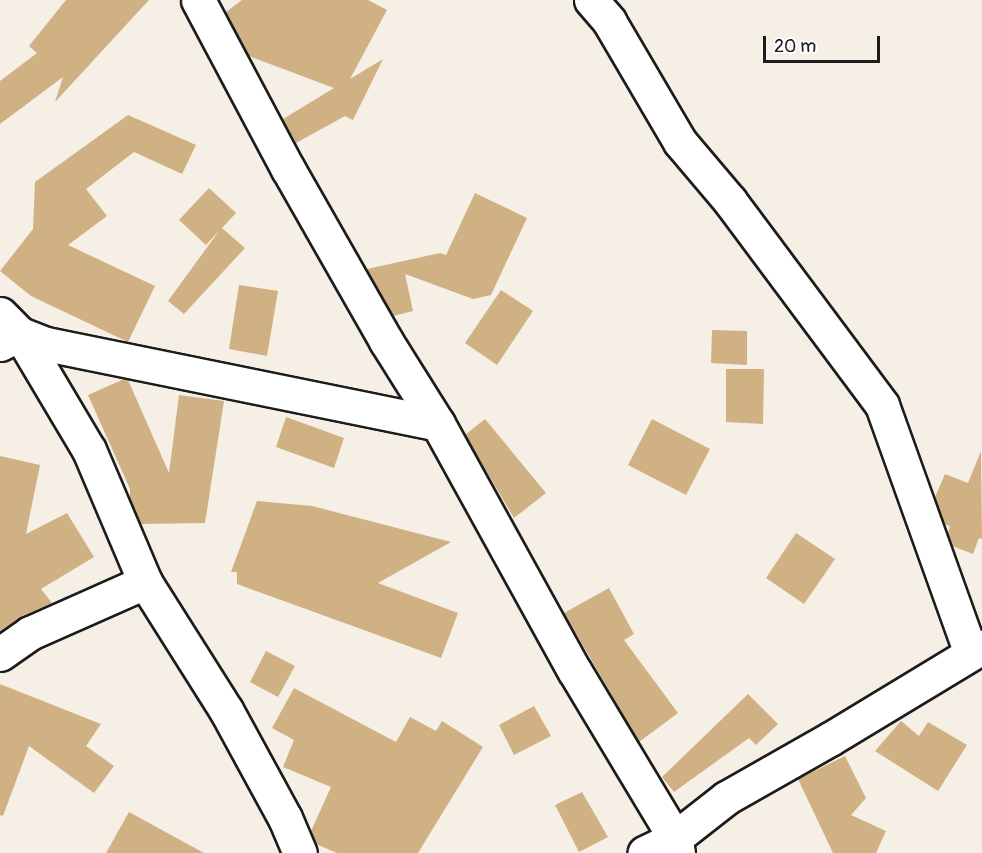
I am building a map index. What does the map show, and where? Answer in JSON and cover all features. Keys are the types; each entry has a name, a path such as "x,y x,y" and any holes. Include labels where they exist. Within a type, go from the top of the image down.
{"street":[{"path":"198,0 288,169 386,341 438,424 574,670 676,846"},
{"path":"591,0 609,21 680,142 730,201 882,405 976,650 830,740 726,798 676,846 644,853"},
{"path":"7,331 46,344 438,424"},
{"path":"7,331 89,450 145,582 226,710 285,818 300,853"},
{"path":"0,654 30,633 145,582"}],"building":[{"path":"66,0 149,0 55,102 63,77 0,124 0,81 37,53 29,46"},
{"path":"242,0 368,0 387,10 350,79 383,59 353,120 345,116 296,143 283,119 334,88 249,56 226,12"},
{"path":"128,115 196,145 182,174 134,152 86,189 107,216 68,245 155,286 128,342 31,296 0,271 33,229 35,182"},
{"path":"209,188 236,213 222,228 245,248 184,314 168,301 219,231 206,245 179,220"},
{"path":"475,193 527,218 491,295 473,299 405,274 413,311 393,316 367,269 440,253 446,255"},
{"path":"239,285 278,291 267,356 229,349"},
{"path":"501,290 533,311 497,365 465,343"},
{"path":"712,330 747,331 747,365 711,363"},
{"path":"726,369 764,369 763,424 726,422"},
{"path":"124,379 128,380 169,473 179,395 224,401 205,523 141,524 130,498 130,489 88,395"},
{"path":"286,417 344,438 334,468 276,447"},
{"path":"485,419 546,493 514,518 465,435"},
{"path":"652,419 710,449 686,495 628,465"},
{"path":"981,451 982,539 979,538 973,554 952,546 948,533 950,526 944,524 935,497 945,474 968,483"},
{"path":"0,456 40,465 26,534 67,513 94,557 41,589 52,603 22,616 0,631"},
{"path":"257,501 312,506 451,542 378,583 458,613 441,658 237,584 237,572 231,572"},
{"path":"796,533 835,559 804,604 766,578"},
{"path":"609,588 634,634 624,640 678,713 639,742 564,613"},
{"path":"266,651 295,666 278,697 250,682"},
{"path":"0,684 101,724 86,746 114,766 94,793 29,746 3,816 0,815"},
{"path":"294,688 396,742 410,717 436,731 442,721 483,747 418,853 337,853 316,844 311,831 331,787 283,767 294,740 272,728"},
{"path":"748,694 778,724 756,745 749,738 674,792 662,777"},
{"path":"534,706 551,736 514,755 499,725"},
{"path":"901,721 919,736 928,722 967,745 938,791 875,751"},
{"path":"845,756 866,798 851,815 886,831 876,853 833,853 798,779"},
{"path":"582,792 608,837 579,852 555,805"},
{"path":"129,812 204,853 106,853"}]}
